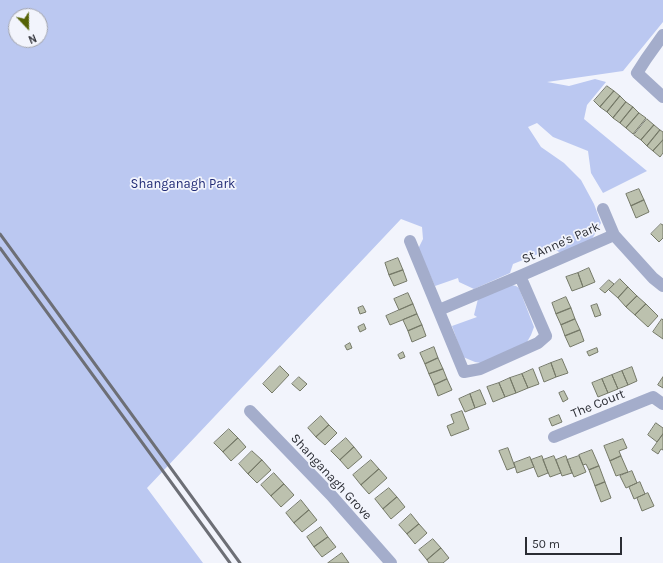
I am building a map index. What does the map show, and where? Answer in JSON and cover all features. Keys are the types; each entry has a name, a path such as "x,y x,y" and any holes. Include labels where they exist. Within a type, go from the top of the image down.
{"street":[{"path":"663,35 637,73 663,97"},
{"name":"St Anne's Park","path":"603,209 614,235 653,278 663,286"},
{"name":"St Anne's Park","path":"439,310 614,235"},
{"name":"St Anne's Park","path":"410,241 464,372 480,369 538,344 546,336 520,276"},
{"name":"The Court","path":"554,437 652,397 663,404"},
{"name":"Shanganagh Grove","path":"250,411 331,495 391,563"}],"green space":[{"name":"Shanganagh Park","path":"0,0 663,0 663,22 623,71 547,82 569,86 595,79 606,82 587,105 584,119 647,171 603,193 591,173 588,151 553,137 537,123 528,127 541,147 564,163 581,180 594,204 601,223 592,239 562,254 553,248 513,264 510,273 474,289 459,282 458,278 435,286 418,249 423,239 422,227 401,219 147,488 203,563 0,563"},
{"path":"512,285 519,288 534,327 527,342 481,363 463,357 452,326 477,317 474,315 478,299"}],"building":[{"path":"607,86 614,91 600,107 594,101"},
{"path":"614,91 620,96 607,112 600,107"},
{"path":"620,96 626,102 613,118 607,112"},
{"path":"626,102 633,107 620,123 613,118"},
{"path":"633,107 639,113 626,128 620,123"},
{"path":"639,113 646,118 633,134 626,128"},
{"path":"647,119 654,125 641,140 634,135"},
{"path":"654,125 660,130 647,146 641,140"},
{"path":"660,130 663,132 663,140 653,151 647,146"},
{"path":"663,140 663,153 660,157 653,151"},
{"path":"639,189 644,200 631,206 626,194"},
{"path":"644,200 649,212 636,218 631,206"},
{"path":"661,224 663,225 663,238 659,242 651,234"},
{"path":"398,258 403,270 389,275 385,263"},
{"path":"589,268 595,282 583,287 578,273"},
{"path":"403,270 407,281 394,286 389,275"},
{"path":"578,273 583,287 572,291 566,277"},
{"path":"620,279 628,287 618,298 609,290"},
{"path":"609,280 614,284 605,293 600,289"},
{"path":"628,287 637,296 626,307 618,298"},
{"path":"408,293 413,304 399,310 394,299"},
{"path":"637,296 646,304 635,315 626,307"},
{"path":"566,297 571,308 556,314 552,303"},
{"path":"413,304 417,314 390,325 386,316"},
{"path":"597,304 601,315 595,317 591,306"},
{"path":"646,304 658,316 648,327 635,315"},
{"path":"363,306 366,312 360,314 358,308"},
{"path":"571,308 575,319 561,325 556,314"},
{"path":"417,314 422,325 408,331 403,320"},
{"path":"575,319 580,330 565,336 561,325"},
{"path":"662,319 663,320 663,339 653,332"},
{"path":"364,324 366,329 360,332 358,327"},
{"path":"422,325 426,336 412,342 408,331"},
{"path":"580,330 584,341 570,347 565,336"},
{"path":"350,343 352,348 347,350 345,346"},
{"path":"434,347 438,358 425,364 420,353"},
{"path":"597,348 598,352 589,356 587,352"},
{"path":"403,352 405,357 400,359 398,355"},
{"path":"438,358 443,369 429,374 425,364"},
{"path":"562,359 568,373 556,377 551,363"},
{"path":"551,363 556,377 544,382 539,368"},
{"path":"280,366 289,375 272,393 263,384"},
{"path":"632,367 637,381 628,385 622,371"},
{"path":"443,369 447,379 434,385 429,374"},
{"path":"533,369 539,384 528,388 522,374"},
{"path":"622,371 628,385 618,389 612,375"},
{"path":"522,374 528,388 516,393 510,378"},
{"path":"612,375 618,389 608,393 602,379"},
{"path":"299,377 307,384 300,391 292,384"},
{"path":"663,377 663,388 658,385"},
{"path":"510,378 516,393 505,397 499,383"},
{"path":"447,379 452,390 438,396 434,385"},
{"path":"602,379 608,393 598,397 592,383"},
{"path":"499,383 505,397 493,402 487,387"},
{"path":"480,390 486,404 475,408 470,394"},
{"path":"564,391 568,399 563,402 559,393"},
{"path":"470,394 475,408 465,412 459,399"},
{"path":"462,411 469,429 451,436 447,426 454,423 451,415"},
{"path":"559,415 562,422 552,426 549,419"},
{"path":"321,416 329,425 316,437 308,428"},
{"path":"656,423 663,428 663,434 657,442 648,435"},
{"path":"329,425 337,433 325,445 316,437"},
{"path":"229,429 238,438 223,452 214,443"},
{"path":"663,434 663,450 661,449 658,454 652,450"},
{"path":"238,438 246,447 231,461 223,452"},
{"path":"346,438 354,447 340,460 331,451"},
{"path":"623,439 627,448 619,451 621,456 610,461 604,446"},
{"path":"354,447 362,457 348,469 340,460"},
{"path":"508,448 515,467 507,470 499,451"},
{"path":"592,450 599,466 589,470 586,464 583,465 579,455"},
{"path":"252,451 262,460 248,474 239,464"},
{"path":"542,456 548,473 538,477 531,460"},
{"path":"554,456 561,473 550,477 543,460"},
{"path":"566,456 572,473 562,476 556,460"},
{"path":"579,456 586,472 574,477 567,460"},
{"path":"621,456 628,472 616,476 610,461"},
{"path":"530,457 534,467 517,473 514,463"},
{"path":"262,460 271,470 257,483 248,474"},
{"path":"371,460 379,469 361,485 353,475"},
{"path":"599,466 605,482 595,486 589,470"},
{"path":"379,469 387,478 369,494 361,485"},
{"path":"632,471 637,483 626,488 620,476"},
{"path":"274,473 284,484 271,496 261,485"},
{"path":"605,482 611,498 601,502 595,486"},
{"path":"640,482 645,494 634,499 629,487"},
{"path":"284,484 294,495 281,507 271,496"},
{"path":"389,488 397,497 383,509 375,499"},
{"path":"648,493 654,506 642,511 637,498"},
{"path":"397,497 405,507 391,519 383,509"},
{"path":"301,500 309,510 294,523 286,513"},
{"path":"309,510 317,520 302,532 294,523"},
{"path":"411,514 419,524 407,534 399,525"},
{"path":"419,524 427,533 415,544 407,534"},
{"path":"321,527 328,537 314,547 307,537"},
{"path":"328,537 336,547 322,557 314,547"},
{"path":"433,539 441,548 427,560 419,550"},
{"path":"441,548 449,558 443,563 429,563 427,560"},
{"path":"342,553 349,563 328,563"}],"railway":[{"path":"0,234 240,563"},
{"path":"0,248 230,563"}]}
